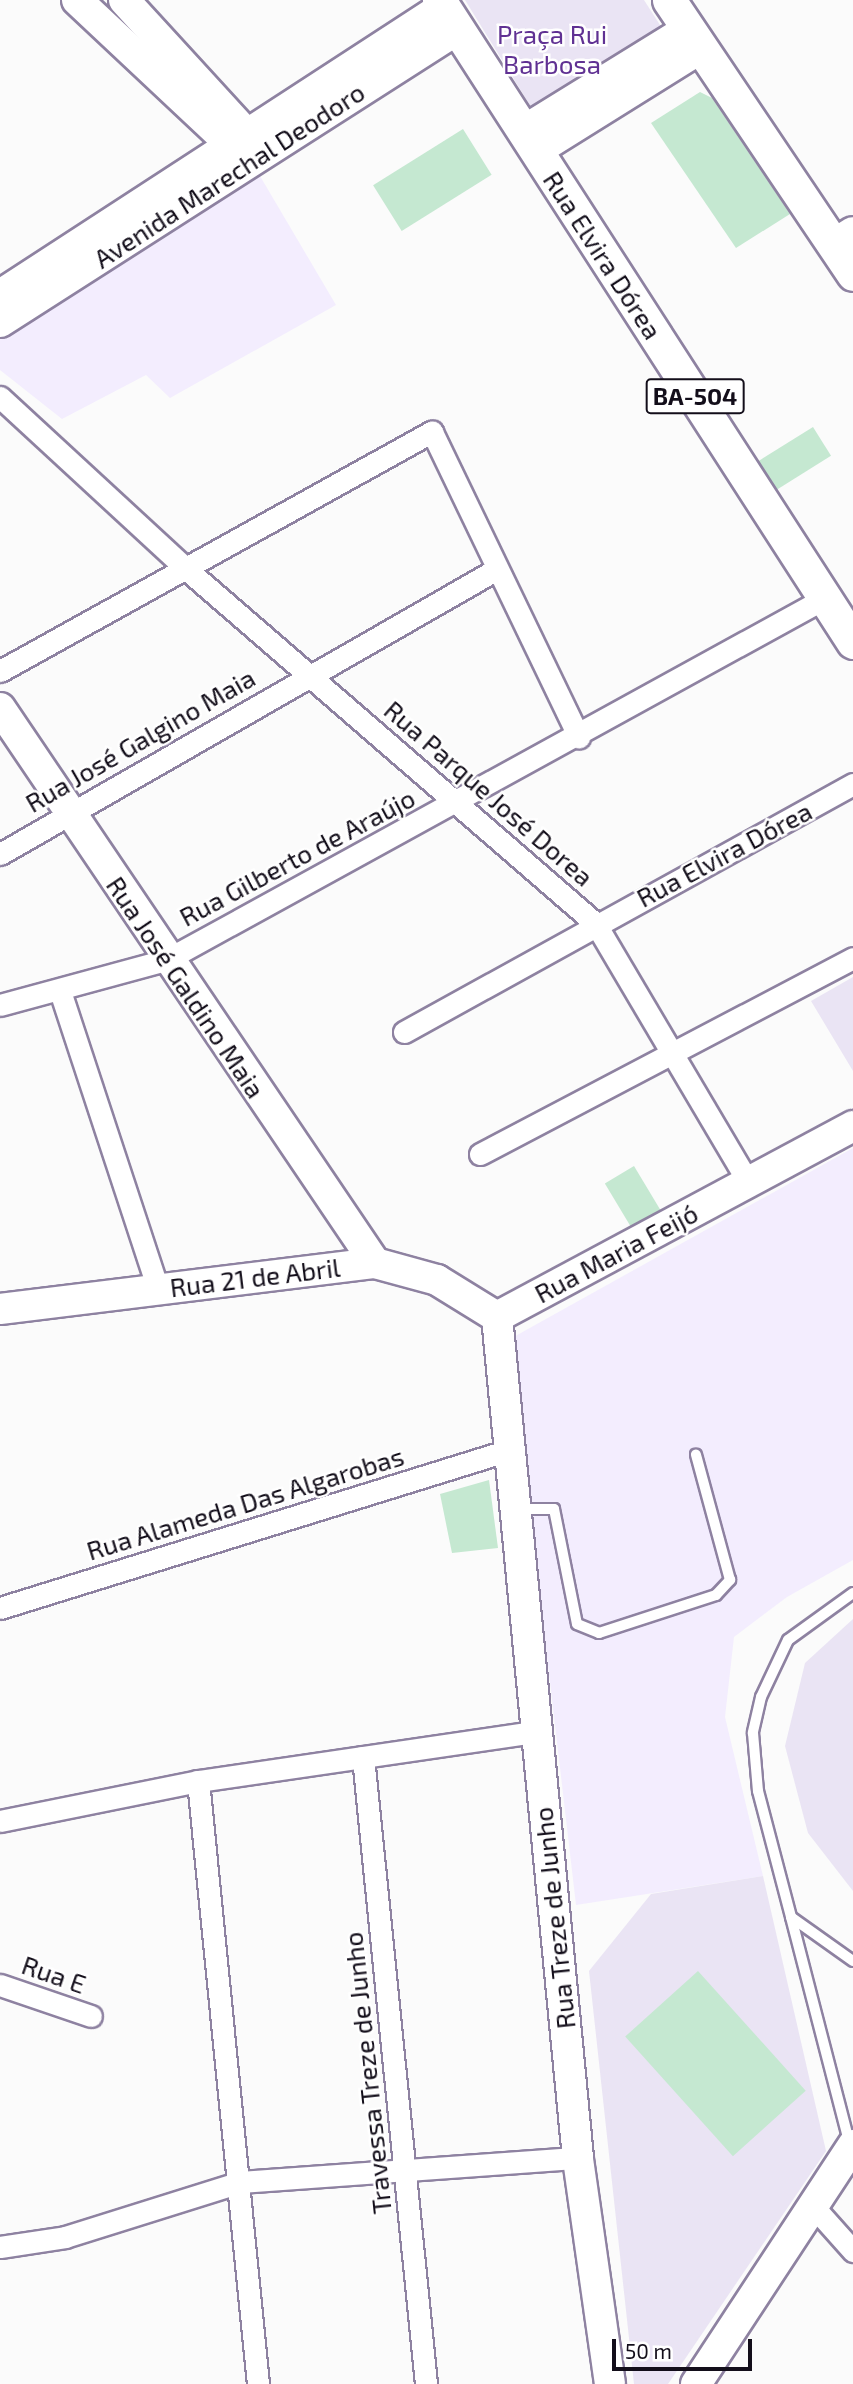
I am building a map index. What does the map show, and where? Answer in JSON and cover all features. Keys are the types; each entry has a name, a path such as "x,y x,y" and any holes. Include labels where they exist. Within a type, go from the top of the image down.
{"main road":[{"path":"668,0 843,238 853,274"},
{"name":"BA-504","path":"446,12 530,141"},
{"name":"Rua Elvira Dórea","path":"530,141 853,642"}],"street":[{"path":"77,0 248,149"},
{"path":"124,0 248,149"},
{"path":"0,295 248,149 446,12"},
{"path":"530,141 694,38"},
{"name":"Avenida Marechal Deodoro","path":"0,322 248,149"},
{"name":"Rua Parque José Dorea","path":"0,397 185,569 459,802 595,923 670,1058 748,1182"},
{"path":"0,671 432,432 579,737"},
{"path":"309,675 497,569"},
{"name":"Rua Gilberto de Araújo","path":"0,1005 60,991 166,960 579,737 825,598"},
{"name":"Rua José Galgino Maia","path":"0,854 309,675"},
{"name":"Rua José Galdino Maia","path":"0,708 166,960 374,1263"},
{"name":"Rua Elvira Dórea","path":"404,1032 595,923 853,784"},
{"path":"480,1154 670,1058 853,958"},
{"path":"60,991 158,1289"},
{"name":"Rua Maria Feijó","path":"497,1317 853,1125"},
{"name":"Rua 21 de Abril","path":"0,1309 374,1263 437,1280 497,1317"},
{"path":"497,1317 506,1451"},
{"name":"Rua Treze de Junho","path":"506,1451 578,2158 610,2384"},
{"name":"Rua Alameda Das Algarobas","path":"0,1608 506,1451"},
{"path":"1,1823 198,1781 535,1732"},
{"name":"Travessa Treze de Junho","path":"363,1757 426,2384"},
{"path":"198,1781 258,2384"},
{"name":"Rua E","path":"0,1985 91,2016"},
{"path":"696,2384 852,2146"},
{"path":"0,2247 65,2237 240,2182 404,2166 578,2158"},
{"path":"812,2205 853,2251"}],"lane":[{"path":"512,1510 552,1506 577,1624 599,1633 716,1595 730,1580 696,1455"},
{"path":"852,2146 758,1791 753,1734 764,1688 788,1640 853,1592"},
{"path":"791,1917 853,1961"}],"shaded area":[{"path":"260,176 336,305 170,398 146,375 62,419 0,370 0,339"},
{"path":"853,1148 853,1560 787,1597 734,1637 725,1717 763,1876 576,1905 510,1339"}],"green space":[{"name":"Praça Rui Barbosa","path":"465,0 644,0 667,36 536,115"},
{"path":"853,977 853,1071 811,1001"},
{"path":"853,1619 853,1891 808,1833 785,1746 805,1663"},
{"path":"763,1876 826,2151 668,2384 634,2384 589,1971 651,1894"}],"building":[{"path":"700,92 712,98 790,214 736,248 651,123"},
{"path":"463,129 492,175 402,231 373,185"},
{"path":"813,427 831,456 777,490 759,461"},
{"path":"634,1166 660,1210 631,1227 605,1184"},
{"path":"489,1480 498,1548 452,1553 440,1494"},
{"path":"698,1971 806,2091 733,2156 625,2037"}]}
